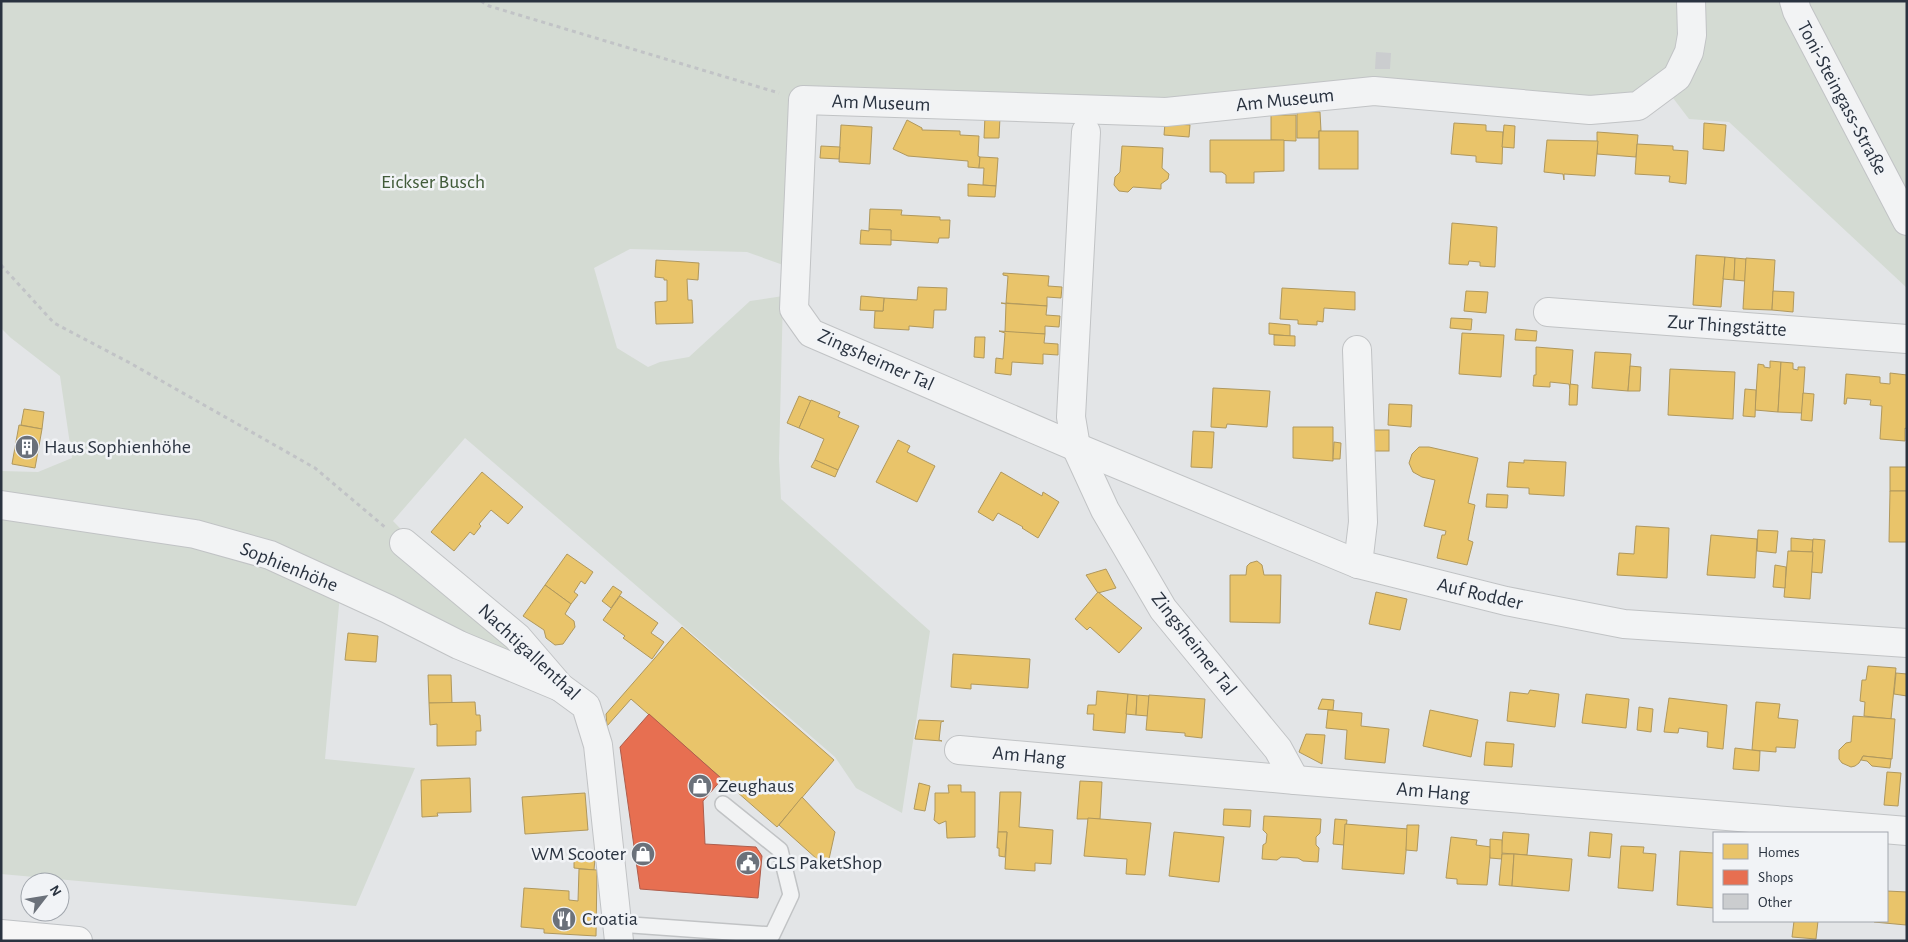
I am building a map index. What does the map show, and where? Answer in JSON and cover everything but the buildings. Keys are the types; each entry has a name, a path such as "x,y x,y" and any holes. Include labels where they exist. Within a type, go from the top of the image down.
{"main road":[{"path":"1,934 78,941"}],"street":[{"name":"Am Museum","path":"803,100 1166,112 1374,91 1590,110 1638,106 1677,77 1689,52 1692,35 1691,1"},
{"name":"Toni-Steingass-Straße","path":"1794,1 1797,11 1907,221"},
{"name":"Zingsheimer Tal","path":"803,100 794,309 811,332 1076,447"},
{"name":"Zingsheimer Tal","path":"1086,132 1071,417 1076,447 1105,510 1163,609 1278,749 1295,780"},
{"name":"Zur Thingstätte","path":"1548,312 1907,339"},
{"path":"1357,350 1363,522 1358,564"},
{"name":"Auf Rodder","path":"1076,447 1358,564 1506,601 1624,624 1907,643"},
{"name":"Sophienhöhe","path":"1,505 195,534 270,555 388,609 460,645 560,687"},
{"name":"Nachtigallenthal","path":"404,543 517,637 560,687 586,706 598,745 619,932"},
{"name":"Am Hang","path":"959,750 1907,831"}],"lane":[{"path":"619,932 772,938 791,895 780,850 722,804"}],"path":[{"path":"481,1 489,6 803,100"},
{"path":"1,265 54,323 130,363 314,468 404,543"}],"green space":[{"name":"Eickser Busch","path":"1,1 1907,1 1907,288 1729,122 1689,119 1673,98 1630,98 1480,89 1368,79 1153,99 806,95 786,266 747,252 630,249 594,268 617,348 648,367 660,362 689,357 750,301 783,296 779,459 781,499 930,631 902,813 856,788 835,757 465,438 393,521 525,657 518,665 306,563 1,497 1,471 38,472 72,458 60,376 1,328"},
{"path":"1,508 194,541 340,594 325,759 415,768 356,906 70,880 70,872 20,872 20,876 1,874"}],"place":[{"name":"Haus Sophienhöhe","path":"27,447"},
{"name":"Zeughaus","path":"700,786"},
{"name":"WM Scooter","path":"643,854"},
{"name":"GLS PaketShop","path":"748,863"},
{"name":"Croatia","path":"564,919"}]}
